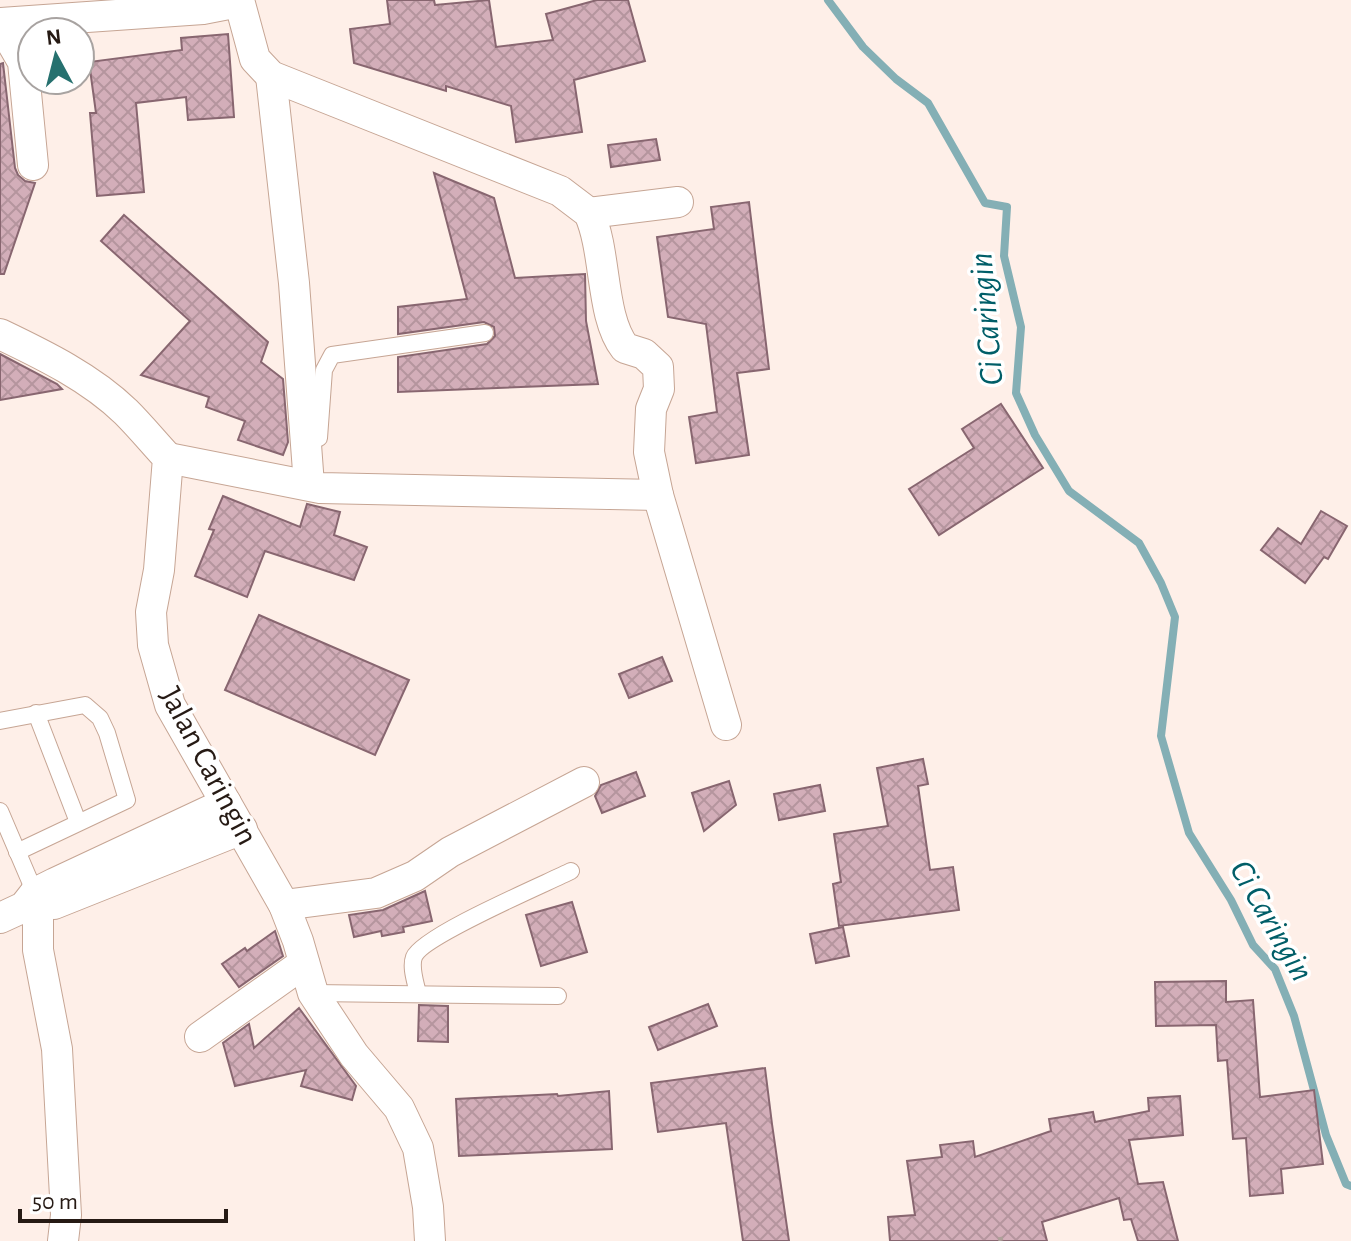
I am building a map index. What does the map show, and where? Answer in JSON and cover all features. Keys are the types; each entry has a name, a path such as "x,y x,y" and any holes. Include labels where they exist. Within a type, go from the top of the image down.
{"street":[{"path":"0,23 203,9 239,1 255,59 271,76 560,191 589,213 600,251 614,331 625,348 644,354 658,367 659,389 651,409 649,452 658,495 726,725"},
{"path":"0,32 12,43 23,62 33,165"},
{"path":"271,76 314,486"},
{"path":"589,213 678,202"},
{"path":"0,334 48,356 93,387 124,411 168,458 314,486 658,495"},
{"name":"Jalan Caringin","path":"168,458 159,570 151,612 153,645 170,705 284,905 313,993 354,1055 399,1108 418,1148 430,1241"},
{"path":"284,905 376,893 415,876 450,852 584,782"},
{"path":"24,907 226,803"},
{"path":"24,907 242,829"},
{"path":"24,907 38,950 57,1049 66,1215 63,1241"},
{"path":"200,1037 304,963"}],"lane":[{"path":"314,486 324,370 332,355 485,333"},
{"path":"0,721 85,705 100,718 107,733 127,800 17,852"},
{"path":"36,713 78,822"},
{"path":"0,811 17,852 24,907"},
{"path":"418,994 413,959 420,947 571,871"},
{"path":"313,993 558,996"}],"building":[{"path":"387,0 434,0 435,5 489,0 496,47 553,40 546,14 597,0 628,0 645,61 574,80 582,132 516,142 511,106 446,86 446,91 354,63 350,29 390,24"},
{"path":"228,34 234,117 188,120 186,97 136,103 144,192 97,196 90,113 96,113 96,61 182,50 181,38"},
{"path":"3,63 15,168 25,181 35,183 4,274 0,274 0,64"},
{"path":"656,139 660,160 611,167 608,145"},
{"path":"434,173 494,198 515,278 585,274 586,321 598,384 398,392 398,357 487,344 495,336 494,327 484,322 398,334 398,307 467,299"},
{"path":"749,202 769,369 737,373 749,455 696,463 689,417 717,412 706,324 668,317 657,237 714,229 711,207"},
{"path":"124,215 268,342 261,362 283,379 288,442 283,455 238,440 245,421 206,407 209,397 141,375 190,321 101,241"},
{"path":"0,354 57,384 62,389 0,400"},
{"path":"1001,404 1043,468 939,535 909,489 974,448 962,429"},
{"path":"223,496 300,527 307,504 340,512 334,535 367,547 354,580 265,551 247,597 195,576 214,530 209,529"},
{"path":"1321,511 1347,526 1328,559 1324,557 1305,583 1261,550 1278,528 1301,544"},
{"path":"259,615 409,680 375,755 225,690"},
{"path":"662,657 672,681 629,698 619,674"},
{"path":"923,759 928,784 918,786 930,870 953,867 959,910 839,926 833,884 841,882 834,834 888,826 877,768"},
{"path":"636,772 645,796 602,813 595,796 601,785"},
{"path":"729,781 736,805 704,831 692,793"},
{"path":"820,785 825,811 779,820 774,794"},
{"path":"425,891 432,921 403,927 404,932 382,936 381,931 354,937 349,915 383,910"},
{"path":"572,902 587,952 541,966 526,915"},
{"path":"843,927 849,956 816,963 810,934"},
{"path":"275,931 283,956 239,987 222,964"},
{"path":"1226,981 1226,1002 1253,1000 1260,1097 1314,1090 1323,1164 1281,1169 1283,1193 1250,1196 1246,1138 1233,1139 1227,1060 1218,1061 1216,1025 1156,1026 1155,982"},
{"path":"708,1004 717,1026 658,1050 649,1027"},
{"path":"419,1005 448,1006 448,1042 418,1041"},
{"path":"299,1008 356,1086 352,1100 301,1086 306,1070 235,1086 223,1043 249,1024 254,1048"},
{"path":"765,1068 789,1241 743,1241 726,1123 658,1132 651,1083"},
{"path":"609,1091 612,1149 459,1156 456,1099"},
{"path":"1180,1096 1183,1135 1129,1140 1138,1184 1163,1182 1178,1241 1138,1241 1131,1219 1124,1220 1119,1198 1042,1222 1047,1241 890,1241 888,1217 915,1215 907,1161 942,1157 940,1145 973,1141 975,1157 1051,1131 1049,1119 1093,1112 1095,1122 1149,1111 1148,1098"}],"waterway":[{"name":"Ci Caringin","path":"828,0 863,47 896,79 928,103 985,203 1007,207 1004,256 1021,327 1016,393 1035,435 1069,491 1139,543 1161,583 1175,617 1161,736 1189,833 1231,900 1253,945 1275,969 1294,1016 1326,1135 1346,1184 1351,1186"}]}
